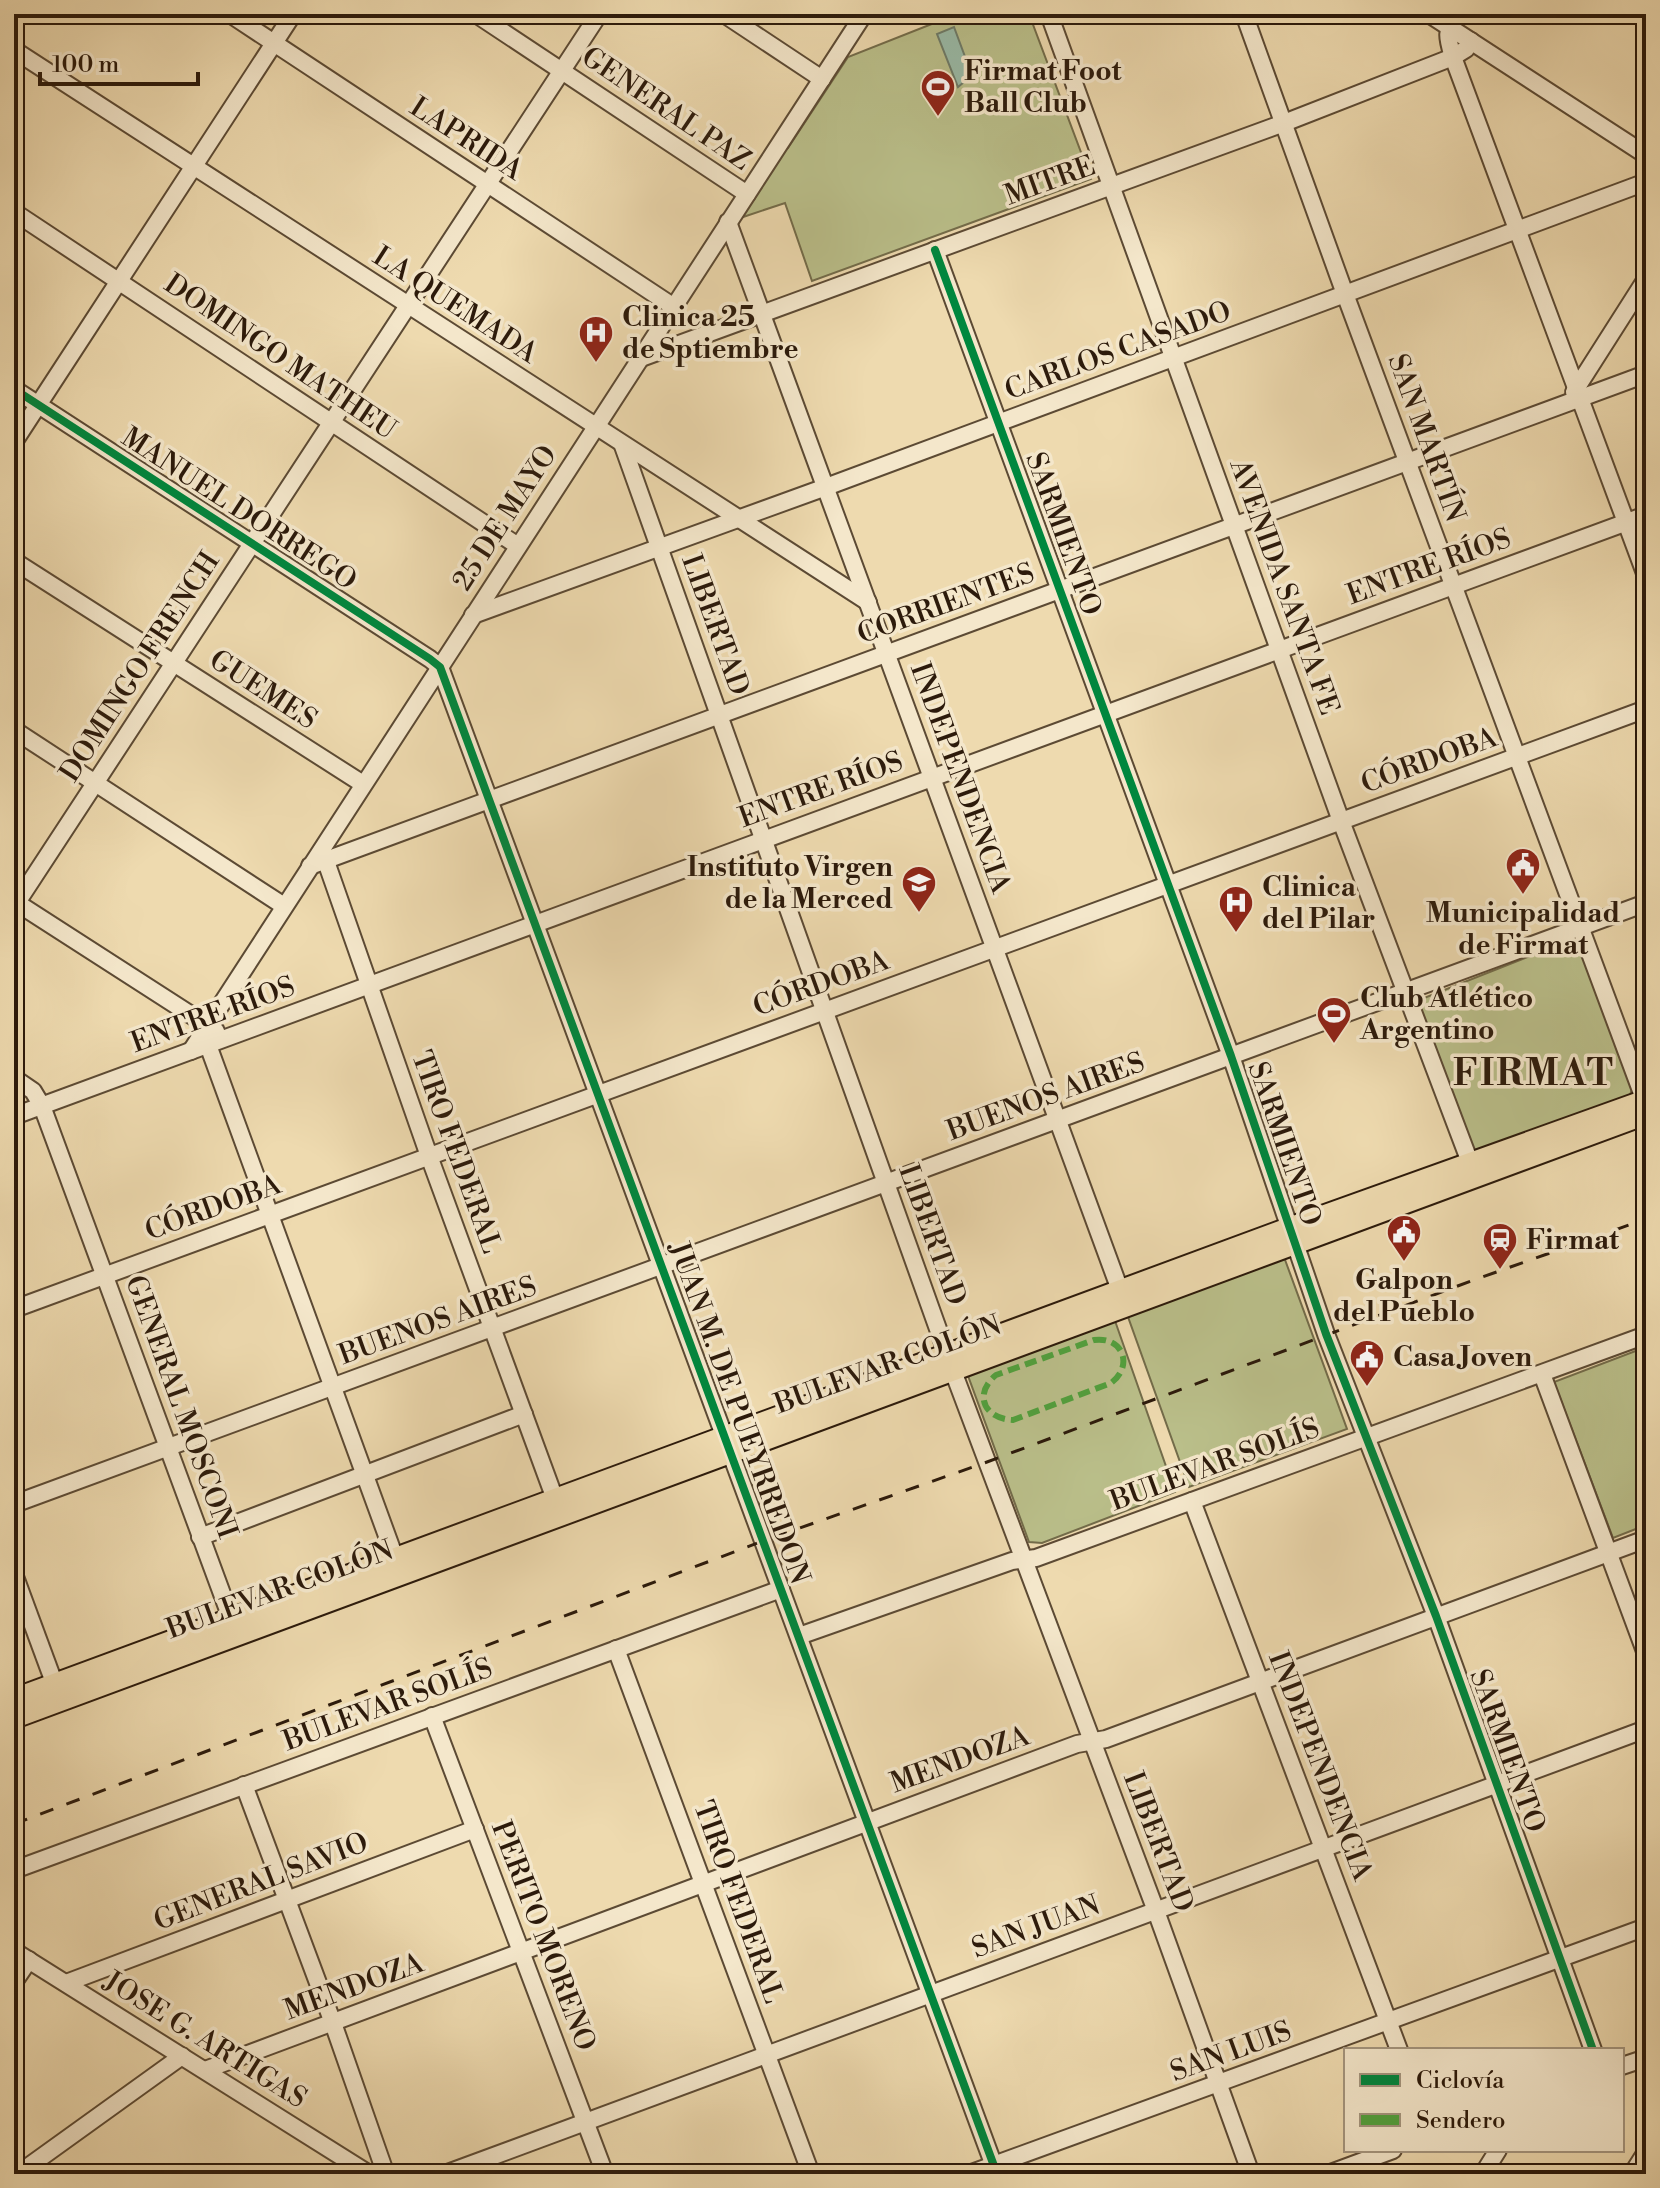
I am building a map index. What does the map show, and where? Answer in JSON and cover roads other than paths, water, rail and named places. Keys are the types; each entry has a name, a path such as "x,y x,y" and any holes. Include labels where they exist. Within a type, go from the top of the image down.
{"main road":[{"name":"BULEVAR COLÓN","path":"14,1718 57,1693 1646,1104"},
{"name":"BULEVAR COLÓN","path":"14,1699 57,1693"}],"street":[{"name":"LAPRIDA","path":"230,14 674,307"},
{"path":"14,442 293,14"},
{"name":"GENERAL PAZ","path":"476,14 747,194"},
{"name":"DOMINGO FRENCH","path":"15,904 599,14"},
{"path":"724,14 822,79"},
{"name":"25 DE MAYO","path":"191,1051 864,14"},
{"name":"AVENIDA SANTA FE","path":"1049,14 1341,821 1473,1170"},
{"name":"SAN MARTÍN","path":"1244,14 1646,1104"},
{"path":"1429,14 1453,20 1471,41 1646,155"},
{"path":"1453,20 1447,36 1453,57 1575,396 1646,576"},
{"name":"MITRE","path":"641,358 1284,123 1453,57 1466,49 1471,41"},
{"name":"LA QUEMADA","path":"14,50 868,602"},
{"name":"CARLOS CASADO","path":"473,615 1646,182"},
{"name":"DOMINGO MATHEU","path":"14,212 518,546"},
{"name":"INDEPENDENCIA","path":"728,222 1123,1299"},
{"name":"SARMIENTO","path":"935,250 1231,1056 1291,1236 1364,1437 1436,1616 1592,2048"},
{"path":"1575,396 1646,279"},
{"name":"CORRIENTES","path":"319,858 489,800 1407,462 1575,396 1646,374"},
{"name":"MANUEL DORREGO","path":"14,389 440,667"},
{"name":"LIBERTAD","path":"623,446 950,1363 1156,1911 1251,2174"},
{"name":"ENTRE RÍOS","path":"14,1116 1646,515"},
{"name":"GUEMES","path":"14,561 363,784"},
{"name":"JUAN M. DE PUEYRREDON","path":"440,667 996,2169"},
{"name":"CÓRDOBA","path":"14,1309 1646,709"},
{"path":"14,730 284,906"},
{"name":"TIRO FEDERAL","path":"319,858 369,985 558,1508"},
{"name":"BUENOS AIRES","path":"14,1504 1646,903"},
{"path":"15,904 227,1038"},
{"path":"208,1026 208,1045 398,1567"},
{"path":"14,1078 33,1091 42,1106"},
{"name":"GENERAL MOSCONI","path":"42,1106 234,1627"},
{"name":"BULEVAR SOLÍS","path":"799,1636 1012,1561 1036,1558 1646,1335"},
{"path":"1542,1374 1646,1654"},
{"path":"200,1537 524,1414"},
{"name":"INDEPENDENCIA","path":"1192,1501 1398,2048"},
{"name":"MENDOZA","path":"205,2070 1077,1744 1106,1739 1646,1539"},
{"path":"14,1574 57,1693"},
{"name":"BULEVAR SOLÍS","path":"14,1870 781,1589"},
{"name":"TIRO FEDERAL","path":"616,1649 811,2174"},
{"name":"PERITO MORENO","path":"432,1716 605,2174"},
{"name":"SAN JUAN","path":"445,2174 1646,1729"},
{"path":"244,1785 333,2023 384,2174"},
{"name":"GENERAL SAVIO","path":"66,1983 475,1829"},
{"name":"SAN LUIS","path":"969,2174 996,2169 1646,1927"},
{"name":"JOSE G. ARTIGAS","path":"14,1951 369,2174"},
{"path":"14,1982 29,1960"},
{"path":"14,2154 24,2169 182,2056"},
{"path":"1624,2065 1646,2058"},
{"path":"1342,2172 1388,2152"},
{"path":"1483,2174 1497,2152"},
{"path":"1632,2174 1646,2152"}],"railway":[{"path":"14,1824 763,1541 987,1462 1646,1219"}],"place":[{"name":"Firmat Foot Ball Club","path":"938,118"},
{"name":"Clinica 25 de Sptiembre","path":"596,364"},
{"name":"Municipalidad de Firmat","path":"1523,896"},
{"name":"Instituto Virgen de la Merced","path":"919,914"},
{"name":"Clinica del Pilar","path":"1236,934"},
{"name":"Club Atlético Argentino","path":"1334,1045"},
{"name":"Galpon del Pueblo","path":"1404,1263"},
{"name":"Firmat","path":"1500,1271"},
{"name":"Casa Joven","path":"1367,1388"}],"district":[{"name":"FIRMAT","path":"1534,1074"}]}
